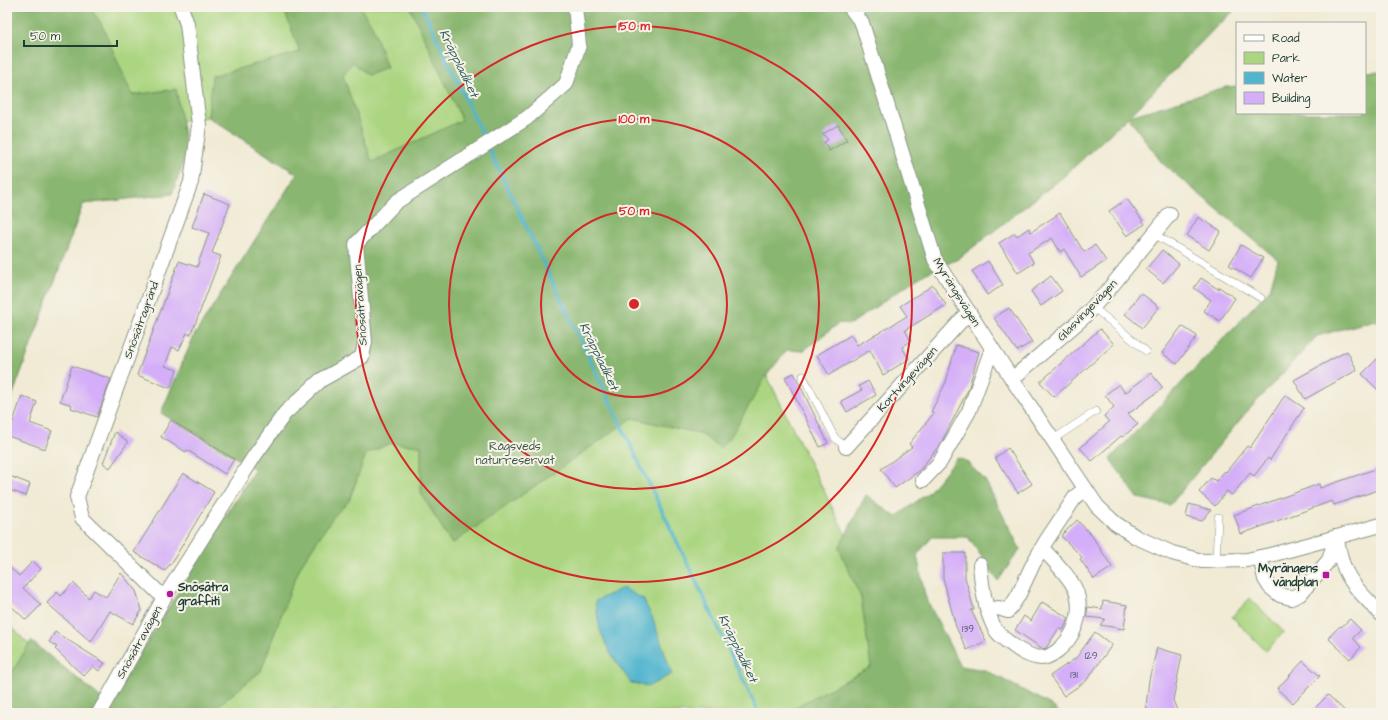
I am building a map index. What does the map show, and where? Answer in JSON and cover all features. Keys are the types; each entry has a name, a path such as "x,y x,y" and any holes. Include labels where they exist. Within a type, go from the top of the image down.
{"street":[{"name":"Snösätragränd","path":"164,598 82,518 76,497 191,182 199,125 187,24 181,7"},
{"name":"Snösätravägen","path":"99,713 164,598 285,412 321,380 362,356 365,342 356,244 396,202 527,118 566,84 579,45 575,7"},
{"name":"Myrängsvägen","path":"850,7 862,23 935,260 992,349 1097,506 1116,523 1136,537 1177,555 1202,561 1247,560 1381,525"},
{"name":"Glasvingevägen","path":"1012,379 1047,350 1093,307 1125,271 1170,214"},
{"name":"Kortvingevägen","path":"846,447 968,312"},
{"path":"923,480 940,462 969,411 992,349"},
{"path":"988,610 998,608 1008,611 1018,596 1042,548 1076,496 1085,489"},
{"path":"1260,557 1265,579 1270,587 1280,595 1291,598 1300,594 1328,560 1336,537"},
{"path":"1336,537 1344,567 1350,580 1381,614"},
{"path":"980,564 982,590 996,630 1005,640 1021,653 1042,658 1053,654 1065,645 1077,622 1080,608 1077,592 1056,563 1042,548"}],"lane":[{"path":"1154,234 1261,298"},
{"path":"1093,307 1146,351"},
{"path":"803,376 835,438 846,447"},
{"path":"1052,440 1096,411"},
{"path":"1216,561 1218,517"}],"green space":[{"name":"Rågsveds naturreservat","path":"7,7 584,7 934,713 7,713 7,622 27,643 109,704 255,469 161,413 194,336 297,174 208,117 113,131 120,200 83,204 7,410"},
{"path":"7,7 89,7 101,23 132,95 176,89 187,153 172,194 83,204 7,410"},
{"path":"283,7 360,7 372,25 387,68 367,75 353,62 343,75 372,162 462,120 410,7 1238,7 1215,28 1130,116 1226,87 1236,86 1236,114 1366,114 1366,72 1381,71 1381,326 1375,320 1317,336 1244,415 1170,505 1138,498 1110,459 1270,289 1278,260 1162,163 1128,117 1062,178 958,259 920,276 851,324 839,323 803,351 787,350 767,375 729,439 720,448 701,434 632,418 452,544 421,493 421,446 391,443 366,454 349,501 333,517 301,565 261,671 209,713 21,713 7,701 7,680 31,641 109,704 255,469 161,413 194,336 297,174 208,117 212,76 300,52"},
{"path":"957,458 966,461 985,480 1020,549 998,581 968,537 932,537 917,555 925,596 960,666 985,670 1051,705 1060,713 784,713 871,667 861,598 839,548 866,495 896,517 929,492"},
{"path":"1250,598 1284,632 1266,651 1232,617"}],"water":[{"path":"623,588 643,599 653,619 672,674 649,686 631,683 610,653 600,630 595,601"}],"building":[{"path":"838,125 847,140 829,151 824,142 828,140 823,134"},
{"path":"204,194 230,204 212,253 221,256 190,335 187,333 179,350 172,347 165,366 177,370 170,388 137,375 179,261 197,267 209,233 192,227"},
{"path":"1127,199 1145,224 1127,236 1109,211"},
{"path":"1060,213 1084,252 1095,245 1106,261 1081,277 1064,249 1060,252 1052,238 1028,253 1034,263 1018,273 999,243 1015,233 1017,236 1029,228 1031,232"},
{"path":"1198,217 1221,231 1209,250 1187,236"},
{"path":"1241,245 1263,258 1251,278 1229,265"},
{"path":"1162,250 1179,264 1163,283 1146,269"},
{"path":"988,261 1003,285 987,295 972,271"},
{"path":"1051,276 1062,291 1041,306 1031,291"},
{"path":"1201,278 1218,289 1219,287 1235,298 1220,321 1204,311 1211,300 1194,288"},
{"path":"933,285 946,305 905,330 911,341 902,347 909,359 883,375 870,350 829,375 817,355 851,335 857,345 879,333 907,316 900,306"},
{"path":"1141,293 1159,307 1142,328 1125,314"},
{"path":"1009,308 1032,342 1017,351 994,318"},
{"path":"1182,326 1197,336 1177,364 1162,353"},
{"path":"1100,329 1114,344 1054,397 1040,382"},
{"path":"956,345 979,352 968,390 941,443 919,471 895,488 881,469 912,447 909,444 934,413 931,412 946,382"},
{"path":"1347,351 1357,370 1305,399 1294,380"},
{"path":"1381,355 1381,393 1362,374"},
{"path":"72,366 111,379 97,417 71,408 72,405 60,401"},
{"path":"794,373 828,443 820,447 785,377"},
{"path":"1151,373 1163,388 1128,414 1138,424 1123,437 1121,436 1092,461 1080,448 1109,422 1104,416 1114,407 1105,395 1119,384 1125,393"},
{"path":"868,381 876,395 847,412 841,401 862,390 859,386"},
{"path":"1285,395 1304,408 1270,460 1268,458 1254,476 1250,473 1232,495 1227,491 1215,506 1199,492 1211,478 1216,481 1225,471 1226,472 1247,446 1250,448"},
{"path":"22,396 37,402 30,423 52,431 45,449 8,436"},
{"path":"171,420 234,459 225,474 187,450 186,452 161,437"},
{"path":"115,432 128,442 110,468 103,463"},
{"path":"1008,448 1032,484 1018,493 995,458"},
{"path":"1381,467 1381,489 1334,505 1332,501 1241,534 1234,515 1319,484 1320,488"},
{"path":"183,473 214,492 171,564 165,571 134,552"},
{"path":"7,475 30,484 26,496 7,489"},
{"path":"1189,504 1211,510 1202,521 1186,517"},
{"path":"1077,520 1092,536 1112,567 1094,579 1080,559 1082,557 1061,536"},
{"path":"943,553 965,553 965,577 974,610 971,610 986,641 967,650 956,627 943,578"},
{"path":"33,561 41,569 23,588 41,605 26,620 7,602 7,565 19,576"},
{"path":"121,573 136,591 142,610 133,624 110,611 91,642 47,603 57,592 61,596 73,583 89,598 94,590 106,597"},
{"path":"1103,601 1127,605 1124,629 1100,625 1105,619 1086,617 1088,607 1102,609"},
{"path":"1042,602 1069,618 1063,630 1059,628 1046,648 1043,649 1015,630 1024,616 1031,621"},
{"path":"1350,619 1361,630 1353,638 1361,647 1350,659 1328,638 1340,626 1341,627"},
{"path":"55,632 105,663 99,671 93,666 84,676 55,649 57,647 49,642"},
{"path":"1095,632 1112,645 1086,681 1064,696 1050,676 1076,658"},
{"path":"1157,648 1182,655 1173,700 1178,713 1149,713 1146,706 1149,680"},
{"path":"1303,661 1320,676 1293,703 1277,689"},
{"path":"1328,695 1347,713 1310,713"}],"waterway":[{"name":"Kräppladiket","path":"422,7 485,140"},
{"name":"Kräppladiket","path":"488,147 759,713"}],"place":[{"name":"Myrängens vändplan","path":"1326,575"},
{"name":"Snösätra graffiti","path":"170,594"}]}
